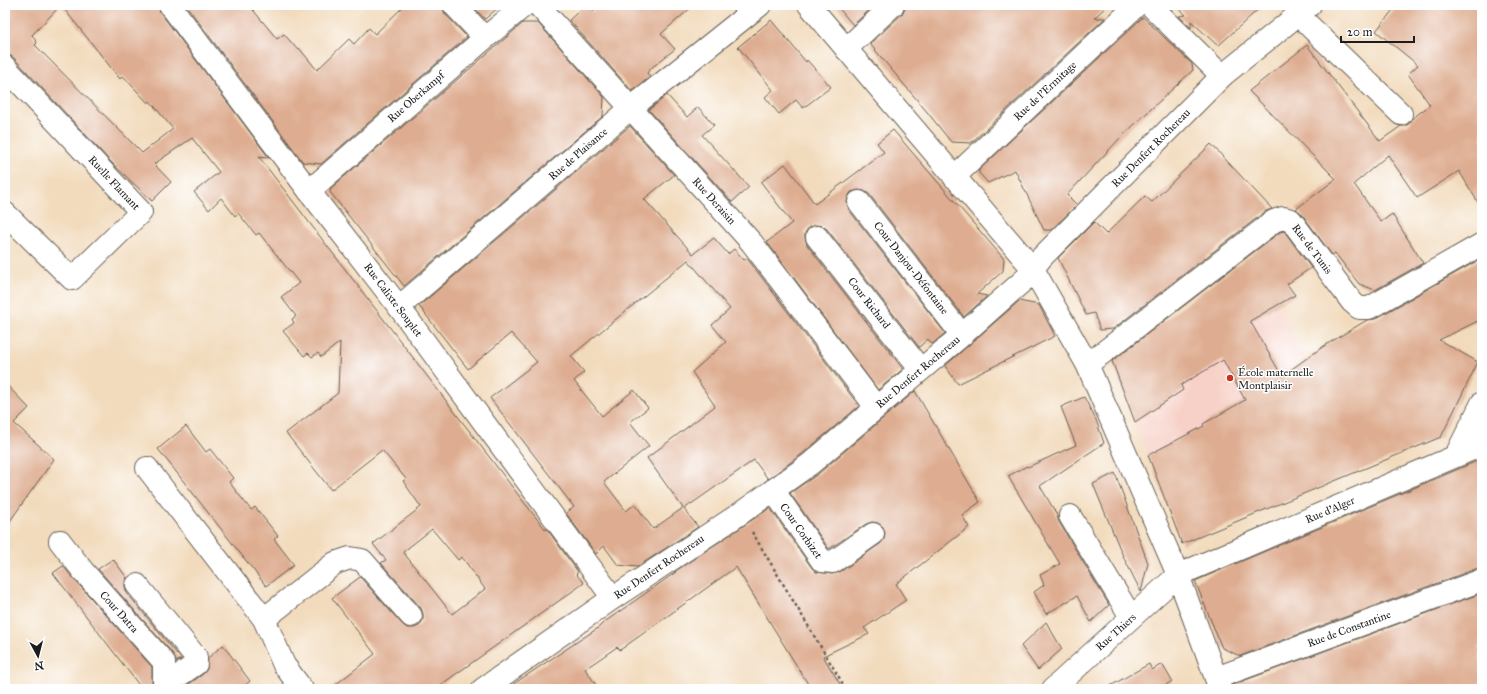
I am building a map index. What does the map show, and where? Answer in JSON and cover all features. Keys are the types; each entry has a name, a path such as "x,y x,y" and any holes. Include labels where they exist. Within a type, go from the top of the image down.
{"street":[{"name":"Rue Calixte Souplet","path":"170,5 309,191 399,307 613,598"},
{"path":"454,5 484,38"},
{"name":"Rue Oberkampf","path":"309,191 484,38 525,5"},
{"name":"Rue Deraisin","path":"538,5 752,243 876,407"},
{"name":"Rue de Plaisance","path":"399,307 631,108 760,5"},
{"path":"809,5 1032,269 1087,364 1178,575 1218,684"},
{"path":"846,50 893,5"},
{"name":"Rue de l'Ermitage","path":"954,177 1137,5"},
{"path":"1150,5 1222,76"},
{"path":"1304,10 1401,114"},
{"name":"Rue Denfert Rochereau","path":"483,689 613,598 741,513 810,464 1024,280 1042,257 1222,76 1304,10"},
{"name":"Ruelle Flamant","path":"5,67 142,212 72,279 5,213"},
{"name":"Cour Danjou-Défontaine","path":"859,202 962,334"},
{"name":"Rue de Tunis","path":"1087,364 1100,356 1274,221 1283,218 1291,220 1358,308 1368,308 1482,244"},
{"name":"Cour Richard","path":"818,237 920,369"},
{"path":"1456,456 1482,403"},
{"name":"Rue d'Alger","path":"1178,575 1482,445"},
{"path":"147,468 264,619 284,665 302,689"},
{"name":"Cour Corbizet","path":"773,490 822,562 833,562 873,534"},
{"path":"1070,516 1132,617"},
{"name":"Cour Datra","path":"60,542 83,571 164,662 165,688"},
{"path":"264,619 335,563 350,558 362,560 411,616"},
{"name":"Rue Thiers","path":"1053,689 1178,575"},
{"name":"Rue de Constantine","path":"1218,684 1482,580"},
{"name":"Cour Datra","path":"137,585 196,658 196,664 165,688"}],"path":[{"path":"741,513 846,689"}],"shaded area":[{"name":"École maternelle Montplaisir","path":"1278,305 1306,359 1159,481 1123,392 1166,363"}],"building":[{"path":"5,5 61,5 158,5 160,12 269,158 259,157 523,501 546,530 547,529 578,572 576,574 584,583 435,689 330,689 375,654 332,598 360,577 407,628 419,626 423,620 421,608 381,563 386,560 373,544 421,507 403,481 406,479 382,450 331,490 286,433 338,393 340,342 321,357 318,353 312,357 308,353 304,356 283,331 294,323 292,319 296,316 281,297 299,283 259,233 256,235 238,213 235,216 221,198 209,210 194,192 219,172 192,138 154,164 171,182 152,201 112,163 14,58 9,55 5,55","holes":["61,5 120,79 123,76 148,103 150,101 173,129 142,153 35,45 37,43 32,35","432,529 458,560 462,557 485,589 452,614 403,552"]},
{"path":"186,5 249,5 277,39 284,34 297,49 299,48 317,70 349,39 354,44 369,28 375,34 405,5 442,5 445,14 467,37 321,164 303,162"},
{"path":"471,5 501,5 485,19"},
{"path":"586,5 592,12 600,5 694,5 661,34 675,49 650,69 647,73 650,77 632,91 569,20"},
{"path":"836,5 875,5 853,25"},
{"path":"905,5 1108,5 1094,18 1105,18 971,143 951,142 870,44 902,14 905,9"},
{"path":"1175,5 1263,5 1218,46 1191,21 1191,28 1179,16 1186,15"},
{"path":"1397,5 1482,5 1482,209 1459,171 1417,198 1388,155 1354,184 1381,222 1392,214 1423,263 1375,290 1359,284 1335,253 1332,255 1301,213 1296,209 1336,179 1249,91 1307,45 1380,141 1401,126 1405,126 1410,123 1413,118 1430,105 1408,74 1418,65 1376,31"},
{"path":"1143,17 1192,64 1193,70 1121,137 1067,195 1077,205 1051,230 1044,230 1015,170 988,183 979,173 979,170"},
{"path":"771,20 806,62 807,60 831,87 803,108 796,100 779,114 765,97 773,90 738,47"},
{"path":"523,23 538,23 604,97 603,116 404,286 330,192 331,188"},
{"path":"667,95 687,117 698,107 714,125 702,135 749,187 732,202 649,110"},
{"path":"630,126 674,175 644,199 693,254 714,238 728,254 734,249 744,260 747,258 859,406 802,454 768,479 754,460 684,509 698,527 637,567 618,565 604,546 596,554 566,513 574,507 490,398 537,362 511,333 468,369 419,306","holes":["688,260 730,309 712,325 726,342 692,372 715,406 647,458 683,508 653,529 635,504 626,511 604,482 649,446 630,422 648,408 634,390 602,416 574,381 584,372 571,356"]},
{"path":"893,130 1004,259 1003,271 977,294 987,296 964,317 869,194 858,190 851,192 847,203 849,210 945,333 932,344 928,339 919,347 827,229 816,225 809,227 805,233 807,245 903,369 878,390 767,242 792,223 761,182 785,164 815,204 884,152 877,143"},
{"path":"1211,144 1272,209 1266,211 1113,329 1100,330 1094,313 1086,315 1058,258 1094,222 1106,234 1145,196 1152,202"},
{"path":"1284,231 1311,268 1287,284 1295,295 1250,321 1282,376 1324,346 1367,320 1375,319 1482,258 1482,319 1439,340 1478,362 1441,437 1182,544 1148,455 1204,426 1203,424 1245,400 1223,360 1181,385 1183,390 1135,422 1112,361 1280,232"},
{"path":"1019,301 1039,305 1055,336 958,384 945,366"},
{"path":"5,383 29,408 14,423 54,459 5,528"},
{"path":"915,391 980,502 962,515 969,527 896,584 906,600 864,628 869,634 823,656 843,689 811,689 736,567 620,650 617,647 585,669 599,689 506,689 598,628 676,572 674,572 770,508 816,572 832,574 840,572 880,544 884,539 885,533 883,527 878,523 872,522 866,524 829,549 790,493 818,474"},
{"path":"1084,397 1096,420 1104,443 1040,486 1056,513 1059,522 1109,605 1091,622 1077,596 1046,614 1034,592 1044,585 1040,575 1060,564 1008,476 1027,466 1028,467 1076,445 1061,407"},
{"path":"186,426 206,452 210,449 233,478 229,482 251,510 255,507 278,536 274,539 294,565 266,586 158,449"},
{"path":"1482,459 1482,568 1478,568 1240,656 1222,648 1195,581"},
{"path":"1115,473 1148,563 1141,592 1123,556 1093,484"},
{"path":"113,559 127,578 125,581 125,587 127,593 181,659 176,662 173,654 98,569"},
{"path":"63,566 152,667 152,689 142,689 53,573"},
{"path":"1482,593 1482,646 1478,647 1482,669 1482,689 1232,689 1232,685"},
{"path":"1046,622 1062,649 1038,670 1021,646"},
{"path":"223,645 250,681 241,689 182,689 203,674 207,669 208,658"},
{"path":"1149,664 1152,670 1162,664 1172,681 1163,687 1164,689 1105,689"}],"place":[{"name":"École maternelle Montplaisir","path":"1230,378"}]}
